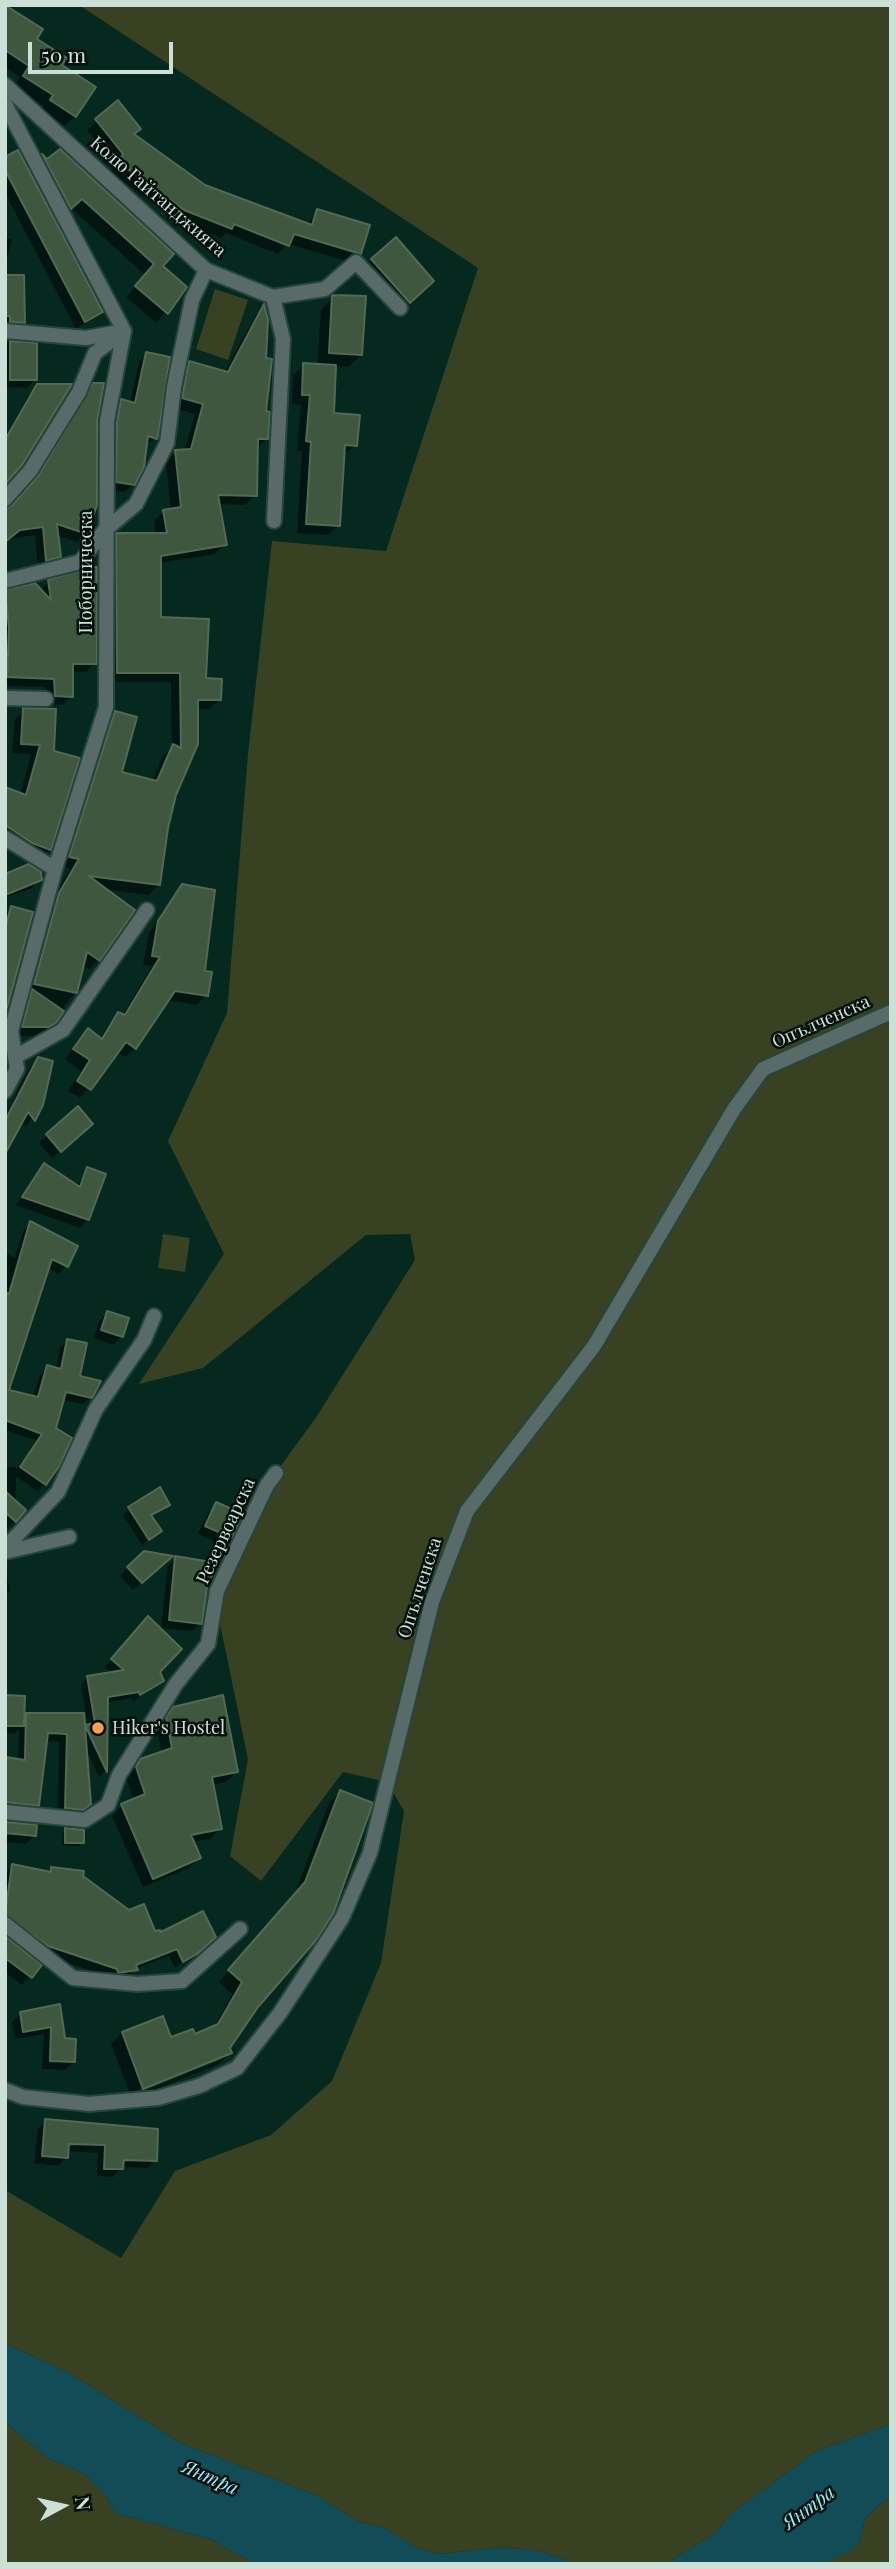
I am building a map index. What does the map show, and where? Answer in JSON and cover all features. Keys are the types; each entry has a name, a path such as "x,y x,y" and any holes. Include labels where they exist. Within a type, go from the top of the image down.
{"street":[{"name":"Колю Гайтанджията","path":"5,85 206,270 273,297"},
{"path":"5,104 124,331"},
{"path":"274,521 283,340 273,297 325,289 356,262 400,308"},
{"path":"5,581 80,562 104,531 136,503 167,443 174,387 192,300 206,270"},
{"path":"5,331 86,338 124,331"},
{"path":"5,499 30,471 79,392 95,353 124,331"},
{"name":"Поборническа","path":"12,1068 11,1031 55,869 106,707 104,531 107,421 124,331"},
{"path":"5,698 46,699"},
{"path":"5,838 55,869"},
{"path":"5,1091 12,1068 63,1030 147,910"},
{"name":"Опълченска","path":"5,2090 23,2097 89,2104 158,2098 199,2086 237,2068 280,2013 342,1918 370,1853 432,1602 467,1511 594,1346 734,1109 763,1069 891,1012"},
{"path":"5,1550 58,1492 96,1409 144,1340 154,1316"},
{"name":"Резервоарска","path":"5,1812 85,1820 108,1805 119,1775 176,1684 208,1644 217,1591 267,1485 276,1473"},
{"path":"5,1550 69,1537"},
{"path":"5,1924 73,1978 137,1984 182,1981 240,1929"}],"green space":[{"path":"79,5 891,5 891,2424 818,2450 734,2511 714,2534 665,2564 577,2564 540,2551 501,2547 441,2554 419,2549 385,2528 357,2521 318,2496 181,2443 69,2373 5,2343 5,2190 121,2258 175,2171 271,2135 332,2081 381,1963 404,1811 387,1782 343,1772 261,1881 230,1856 248,1759 220,1624 217,1591 267,1485 317,1416 415,1260 410,1234 366,1235 203,1368 139,1384 224,1254 168,1141 227,1013 248,754 272,541 386,551 478,268"},
{"path":"215,289 248,300 228,360 196,349"},
{"path":"163,1234 190,1238 185,1272 158,1268"},
{"path":"5,2422 49,2459 84,2473 107,2497 115,2513 210,2539 256,2564 5,2564"},
{"path":"891,2495 891,2564 823,2564 859,2543 866,2517"}],"water":[{"name":"Янтра","path":"5,2343 69,2373 181,2443 318,2496 357,2521 385,2528 419,2549 441,2554 501,2547 540,2551 577,2564 256,2564 210,2539 115,2513 107,2497 84,2473 49,2459 5,2422"},
{"name":"Янтра","path":"891,2424 891,2495 866,2517 859,2543 849,2551 823,2564 665,2564 714,2534 734,2511 818,2450"}],"building":[{"path":"5,5 43,29 37,39 67,58 62,65 96,87 76,117 50,100 53,95 23,76 29,66 5,50"},
{"path":"118,100 141,129 134,134 205,185 312,225 317,209 370,225 361,254 294,234 289,246 234,224 232,229 184,210 118,162 123,154 95,119"},
{"path":"60,149 174,254 163,266 187,287 168,314 135,286 154,264 82,199 71,209 42,154 47,159"},
{"path":"18,150 103,312 85,322 5,170 5,157"},
{"path":"396,237 434,281 410,303 371,259"},
{"path":"5,275 24,275 25,323 10,322 10,316 5,316"},
{"path":"332,295 366,296 362,355 329,353"},
{"path":"264,304 268,320 266,358 272,359 266,411 270,412 268,439 258,439 257,496 218,495 227,545 161,556 161,617 209,619 206,678 222,679 221,700 198,700 198,744 176,795 168,828 160,885 89,876 135,910 100,961 87,952 77,993 34,984 59,893 79,859 69,857 115,711 137,717 122,772 157,781 173,744 181,748 180,673 117,673 116,533 167,533 163,510 181,507 175,450 191,449 203,404 182,398 189,361 228,372"},
{"path":"10,341 37,343 37,380 10,380"},
{"path":"146,352 170,357 157,439 148,436 144,467 135,485 116,482 117,422 121,399 135,403"},
{"path":"303,363 336,365 334,413 360,415 357,446 345,445 340,526 306,524 311,442 306,441 310,395 302,395"},
{"path":"93,383 104,383 97,421 97,505 87,534 57,524 61,557 46,561 43,527 20,530 5,542 5,508 12,505 38,476"},
{"path":"37,384 72,384 22,465 5,484 5,440"},
{"path":"88,567 97,567 97,664 73,664 73,697 55,696 54,679 7,677 9,628 5,590 35,583 51,600 48,580"},
{"path":"23,708 56,709 54,751 80,758 51,850 32,843 5,825 5,787 26,795 40,745 21,744"},
{"path":"29,864 41,872 42,880 5,895 5,874"},
{"path":"182,884 215,890 205,971 212,972 208,996 175,991 136,1049 126,1042 91,1090 77,1081 90,1060 73,1049 88,1028 102,1039 118,1012 125,1015 160,957 152,956 158,921"},
{"path":"11,906 33,912 5,1015 5,929"},
{"path":"32,989 64,1011 56,1023 49,1027 22,1027"},
{"path":"38,1057 53,1061 43,1105 35,1121 28,1112 5,1154 5,1121"},
{"path":"78,1106 93,1124 61,1152 46,1134"},
{"path":"44,1163 80,1187 87,1167 106,1174 89,1220 22,1197"},
{"path":"30,1221 78,1246 68,1267 52,1259 9,1390 38,1397 47,1365 61,1369 67,1339 87,1343 80,1376 101,1381 92,1398 66,1392 56,1428 72,1438 60,1465 46,1485 20,1467 42,1434 5,1420 5,1292 9,1294"},
{"path":"107,1311 129,1318 123,1337 101,1330"},
{"path":"160,1487 170,1505 151,1515 162,1531 149,1540 128,1507"},
{"path":"5,1491 26,1510 16,1522 5,1512"},
{"path":"216,1502 243,1514 232,1538 205,1526"},
{"path":"144,1551 173,1556 142,1583 127,1567"},
{"path":"175,1556 217,1563 207,1587 202,1624 169,1620"},
{"path":"148,1616 182,1649 160,1672 164,1681 140,1695 139,1692 108,1697 107,1772 85,1725 95,1723 87,1676 124,1670 111,1659"},
{"path":"6,1695 25,1696 24,1726 5,1726"},
{"path":"223,1695 238,1772 212,1777 222,1829 191,1835 201,1858 153,1879 121,1804 145,1794 136,1767 140,1759 172,1748 166,1717 173,1707"},
{"path":"26,1713 84,1713 91,1804 83,1810 65,1808 67,1734 48,1733 39,1806 5,1802 5,1757 25,1760"},
{"path":"340,1790 373,1803 333,1914 317,1939 258,2007 230,2048 232,2053 143,2089 122,2032 163,2016 171,2037 193,2029 195,2034 218,2024 242,1982 228,1970 305,1882"},
{"path":"5,1822 37,1825 36,1836 5,1833"},
{"path":"65,1828 84,1830 84,1843 65,1843"},
{"path":"12,1864 51,1872 51,1867 84,1871 83,1876 129,1910 144,1904 155,1931 161,1932 203,1911 216,1937 183,1962 177,1949 136,1965 138,1970 118,1973 117,1969 48,1946 5,1915"},
{"path":"5,1936 42,1965 32,1978 5,1958"},
{"path":"60,2004 65,2038 76,2039 75,2062 50,2061 51,2027 23,2032 20,2012"},
{"path":"45,2119 158,2129 157,2161 124,2160 123,2169 104,2169 105,2145 69,2144 68,2158 42,2156"}],"place":[{"name":"Hiker's Hostel","path":"98,1728"}]}
